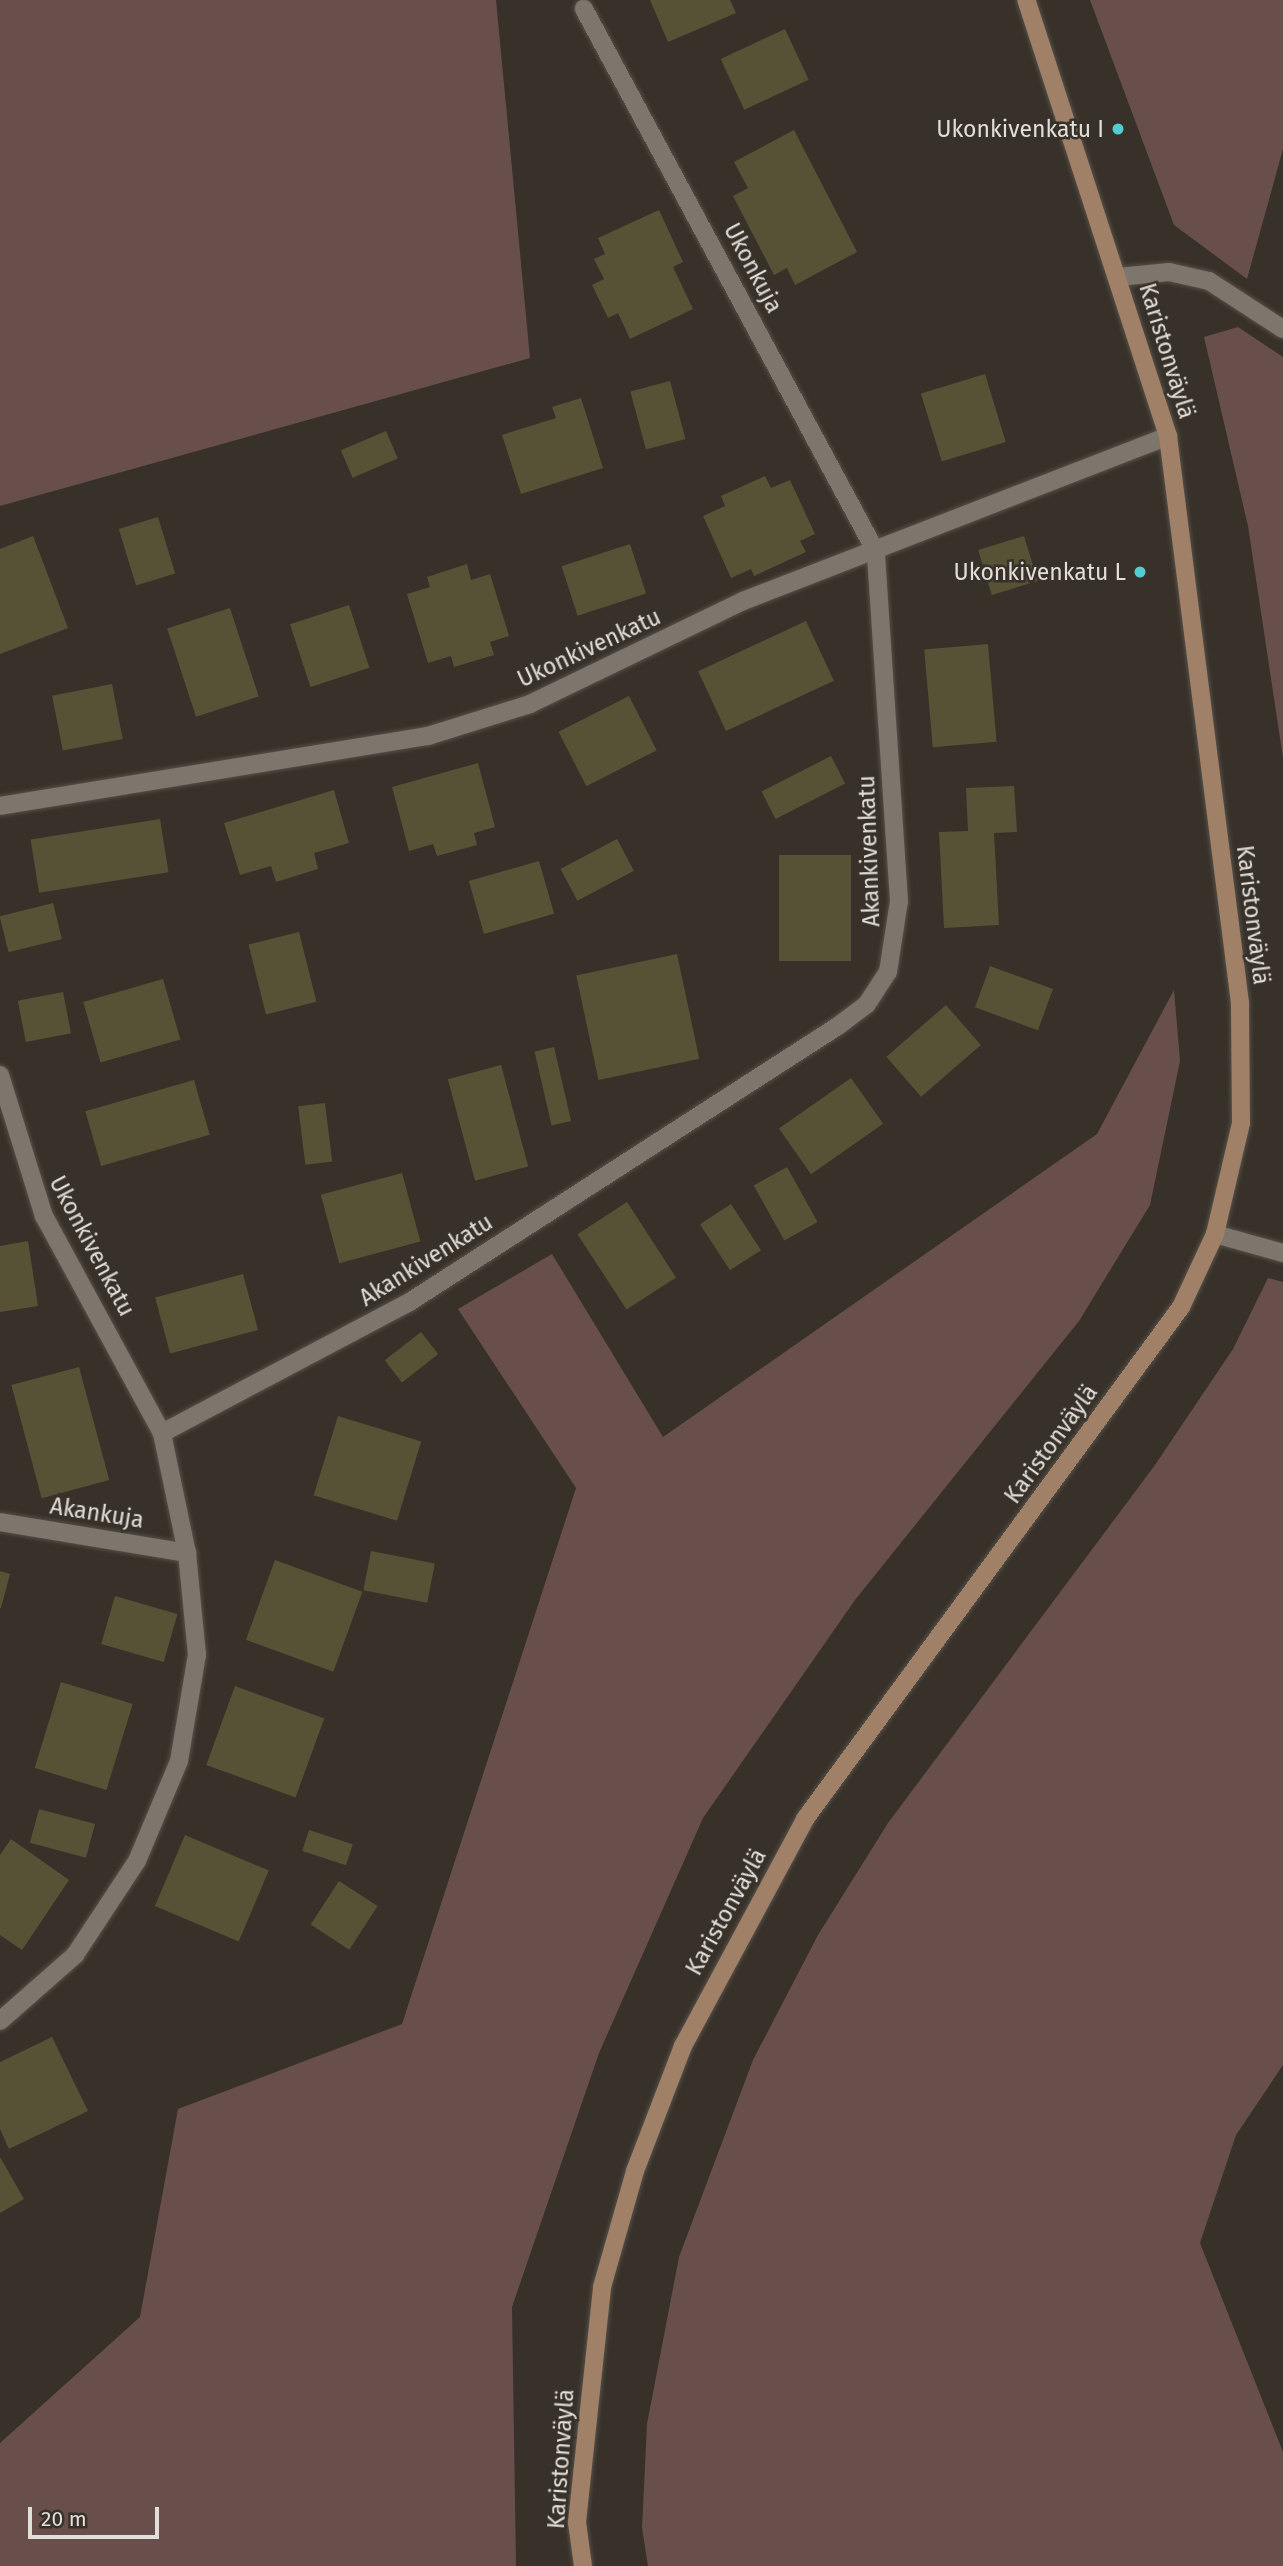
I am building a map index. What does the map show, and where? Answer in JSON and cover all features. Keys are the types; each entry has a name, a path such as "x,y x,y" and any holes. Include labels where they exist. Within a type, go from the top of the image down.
{"street":[{"name":"Karistonväylä","path":"583,2566 577,2522 602,2287 635,2171 683,2046 805,1819 1181,1307 1215,1234 1241,1123 1240,1003 1168,436 1026,0"},
{"name":"Ukonkuja","path":"584,9 876,552"},
{"path":"1118,277 1169,272 1209,281 1283,328"},
{"name":"Ukonkivenkatu","path":"0,804 428,736 530,705 744,601 876,552 1168,436"},
{"name":"Akankivenkatu","path":"162,1433 408,1303 867,1004 888,972 899,901 876,552"},
{"name":"Ukonkivenkatu","path":"0,1075 44,1216 162,1433"},
{"path":"1215,1234 1283,1253"},
{"path":"0,2021 75,1955 137,1861 179,1761 197,1656 187,1553 162,1433"},
{"name":"Akankuja","path":"0,1522 187,1553"}],"shaded area":[{"path":"0,0 496,0 530,358 0,506"},
{"path":"1090,0 1283,0 1283,149 1247,279 1174,225"},
{"path":"1238,327 1283,357 1283,758 1248,526 1204,337"},
{"path":"1174,990 1180,1061 1150,1205 1079,1321 855,1600 703,1818 599,2053 512,2307 516,2566 0,2566 0,2443 140,2317 178,2109 402,2024 576,1488 458,1309 552,1254 663,1437 1097,1134"},
{"path":"1268,1278 1283,1282 1283,2065 1236,2135 1200,2243 1283,2452 1283,2566 648,2566 642,2528 647,2424 679,2257 753,2060 818,1935 888,1823 1155,1465 1233,1349"}],"building":[{"path":"650,0 730,0 736,13 668,42"},
{"path":"785,29 809,80 744,110 721,59"},
{"path":"794,130 857,252 795,285 787,268 774,275 733,196 748,188 734,162"},
{"path":"659,210 683,262 673,267 693,309 630,339 618,313 608,318 592,285 604,279 594,259 605,254 598,238"},
{"path":"985,374 1006,442 942,461 921,394"},
{"path":"670,381 686,439 646,450 630,392"},
{"path":"581,398 603,468 521,494 502,435 556,418 552,407"},
{"path":"386,431 398,459 353,478 341,450"},
{"path":"765,476 771,488 790,480 815,534 800,541 806,552 754,576 751,569 731,578 703,516 725,506 721,496"},
{"path":"158,517 175,573 136,585 119,529"},
{"path":"33,536 68,628 0,654 0,549"},
{"path":"1024,536 1038,581 992,595 978,550"},
{"path":"630,544 646,593 578,616 562,566"},
{"path":"467,564 471,580 490,574 509,636 490,642 494,655 454,667 451,656 428,663 407,594 430,587 427,577"},
{"path":"349,605 369,668 310,687 290,624"},
{"path":"230,608 259,696 196,717 167,628"},
{"path":"806,621 834,681 726,731 698,671"},
{"path":"988,644 997,742 933,747 924,650"},
{"path":"112,684 123,739 63,751 52,696"},
{"path":"629,696 657,750 586,786 559,732"},
{"path":"831,756 845,784 776,819 762,791"},
{"path":"478,763 495,827 474,833 477,845 437,856 433,844 409,851 392,787"},
{"path":"1014,786 1017,832 994,833 999,925 944,928 939,832 968,831 966,788"},
{"path":"334,790 349,843 314,853 318,869 276,882 271,866 240,875 224,823"},
{"path":"160,819 168,872 39,893 31,839"},
{"path":"617,839 634,871 577,901 560,869"},
{"path":"779,855 851,855 851,961 779,961"},
{"path":"539,861 554,914 484,934 469,881"},
{"path":"53,903 62,939 9,952 0,916"},
{"path":"299,932 316,1002 266,1014 249,945"},
{"path":"677,954 699,1059 598,1080 576,975"},
{"path":"990,966 1053,989 1038,1030 975,1007"},
{"path":"163,979 180,1040 101,1062 83,1002"},
{"path":"63,992 71,1033 26,1042 18,1001"},
{"path":"946,1005 981,1045 921,1097 886,1057"},
{"path":"554,1047 571,1121 552,1126 535,1051"},
{"path":"501,1065 528,1166 475,1181 448,1079"},
{"path":"851,1078 883,1124 811,1174 779,1128"},
{"path":"194,1080 210,1135 101,1166 85,1111"},
{"path":"325,1103 332,1162 305,1165 298,1106"},
{"path":"787,1167 818,1222 784,1241 754,1185"},
{"path":"402,1173 420,1242 339,1263 321,1195"},
{"path":"627,1202 676,1277 627,1310 578,1234"},
{"path":"731,1204 761,1250 730,1270 700,1224"},
{"path":"28,1241 38,1306 0,1312 0,1246"},
{"path":"243,1274 258,1330 170,1354 155,1298"},
{"path":"421,1332 438,1354 402,1382 385,1360"},
{"path":"79,1367 109,1480 42,1498 11,1385"},
{"path":"338,1416 421,1441 397,1521 314,1495"},
{"path":"371,1551 435,1563 427,1603 363,1590"},
{"path":"275,1560 362,1592 333,1672 246,1640"},
{"path":"0,1571 10,1574 1,1608 0,1608"},
{"path":"115,1596 177,1614 164,1662 101,1644"},
{"path":"61,1682 133,1704 106,1790 35,1768"},
{"path":"235,1686 324,1718 296,1797 206,1765"},
{"path":"39,1809 95,1824 86,1858 30,1843"},
{"path":"309,1830 353,1844 346,1865 302,1851"},
{"path":"185,1835 269,1871 239,1941 155,1906"},
{"path":"11,1839 69,1880 22,1950 0,1935 0,1855"},
{"path":"339,1881 378,1906 349,1950 311,1925"},
{"path":"52,2037 88,2111 9,2149 0,2129 0,2062"},
{"path":"0,2157 24,2199 0,2213"}],"place":[{"name":"Ukonkivenkatu I","path":"1118,129"},
{"name":"Ukonkivenkatu L","path":"1140,572"}]}
